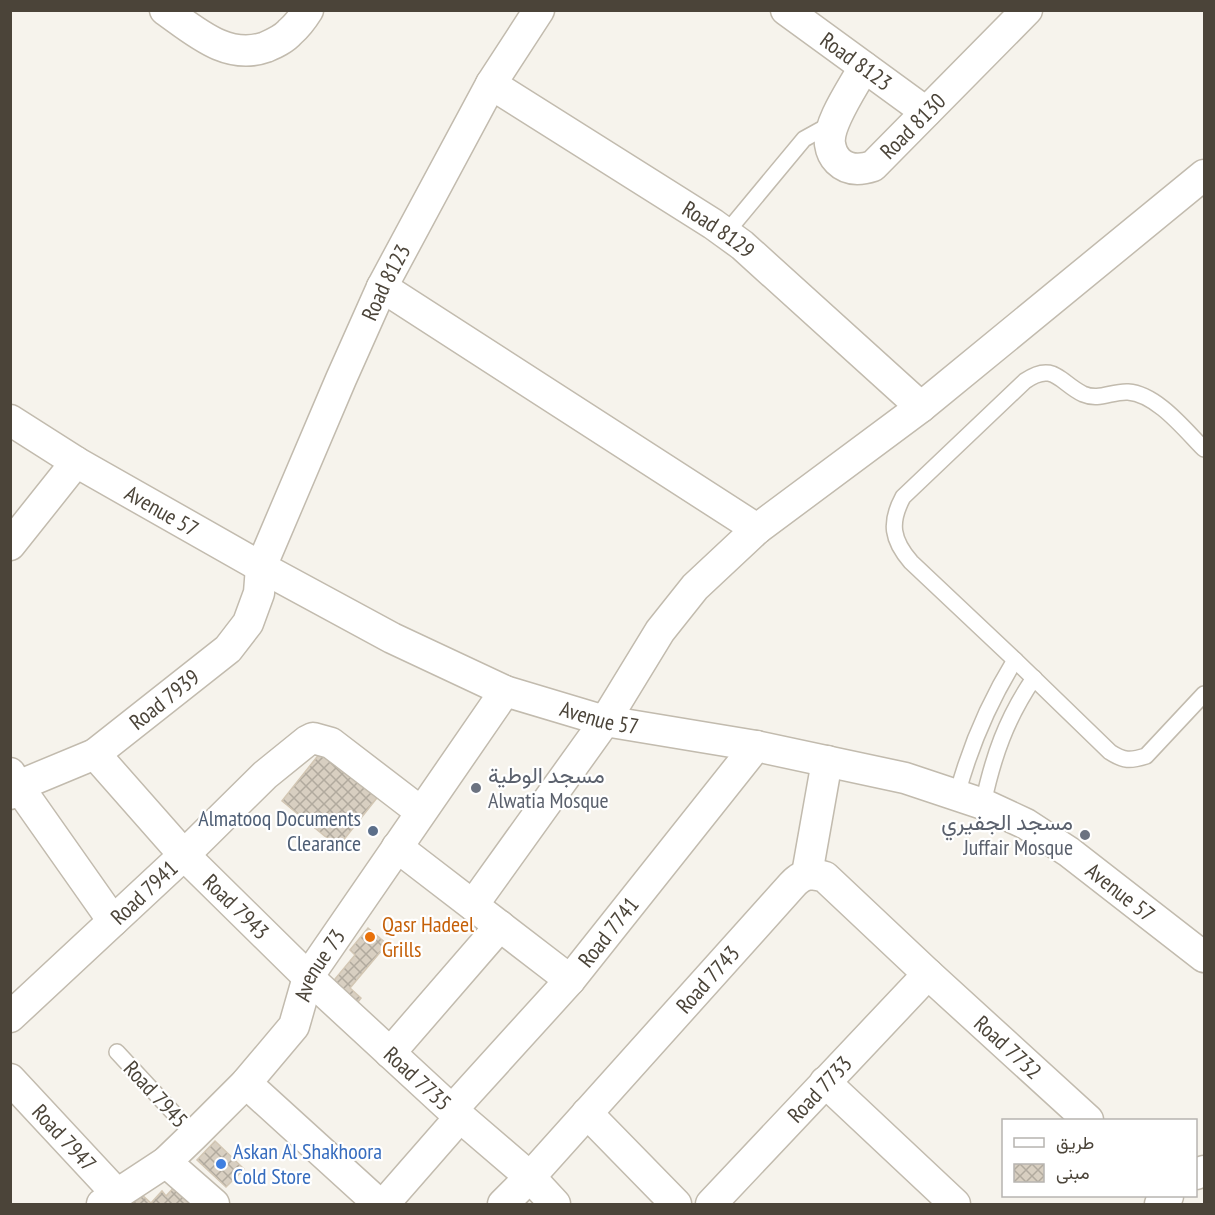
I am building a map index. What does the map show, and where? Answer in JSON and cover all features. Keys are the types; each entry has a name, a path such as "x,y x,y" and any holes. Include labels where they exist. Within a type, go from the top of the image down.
{"street":[{"path":"165,10 206,39 222,47 240,51 258,50 275,44 290,33 308,10"},
{"name":"Road 8123","path":"261,567 382,288 491,84 539,10"},
{"name":"Road 8123","path":"786,10 926,112"},
{"name":"Road 8130","path":"864,67 833,123 830,145 834,156 841,164 851,169 863,170 873,166 1027,10"},
{"name":"Road 8129","path":"491,84 726,233 758,259 921,407"},
{"path":"473,905 605,721 660,631 695,587 757,529 921,407 1204,178"},
{"path":"382,288 757,529"},
{"name":"Avenue 57","path":"10,420 76,462 261,567 392,638 505,691 605,721 756,746 904,778 970,800 1026,824 1069,852 1204,957"},
{"path":"10,545 76,462"},
{"name":"Road 7939","path":"13,784 95,754 228,649 248,623 259,593 261,567"},
{"name":"Avenue 73","path":"110,1200 166,1161 194,1135 246,1083 294,1026 308,977 505,691"},
{"name":"Road 7941","path":"10,1017 184,855 265,775 313,738 332,743 421,812"},
{"name":"Road 7741","path":"384,1204 456,1113 570,980 756,746"},
{"name":"Road 7943","path":"95,754 184,855 308,977"},
{"path":"827,761 807,874 825,877 928,974"},
{"path":"13,784 113,921"},
{"path":"397,847 570,980"},
{"name":"Road 7743","path":"502,1204 530,1177 792,885 807,874"},
{"path":"390,1053 500,926"},
{"name":"Road 7733","path":"711,1204 928,974"},
{"name":"Road 7732","path":"928,974 1087,1119"},
{"name":"Road 7735","path":"308,977 456,1113 530,1177 555,1204"},
{"name":"Road 7947","path":"10,1079 110,1200"},
{"path":"825,1082 955,1204"},
{"path":"246,1083 379,1204"},
{"path":"587,1113 676,1204"},
{"path":"166,1161 214,1204"}],"lane":[{"path":"726,233 804,139 833,123"},
{"path":"1204,449 1148,397 1127,392 1094,397 1083,394 1060,377 1052,374 1033,376 903,497 896,510 894,524 895,538 911,562 1110,752 1121,759 1134,760 1146,756 1204,694"},
{"path":"970,800 965,766 982,721 1015,660"},
{"path":"970,800 988,777 1007,725 1019,700 1034,678"},
{"name":"Road 7945","path":"117,1052 194,1135"}],"building":[{"path":"324,748 380,794 338,847 282,801"},
{"path":"368,928 387,944 350,988 361,998 354,1007 334,987 335,979 355,955 350,950"},
{"name":"Askan Al Shakhoora Cold Store","path":"215,1141 244,1169 226,1187 197,1160"},
{"path":"176,1185 198,1204 132,1204 141,1194 151,1203 162,1191 166,1196"}],"place":[{"name":"مسجد الوطية Alwatia Mosque","path":"476,788"},
{"name":"Almatooq Documents Clearance","path":"373,831"},
{"name":"مسجد الجفيري Juffair Mosque","path":"1085,835"},
{"name":"Qasr Hadeel Grills","path":"370,937"},
{"name":"Askan Al Shakhoora Cold Store","path":"221,1164"}]}
